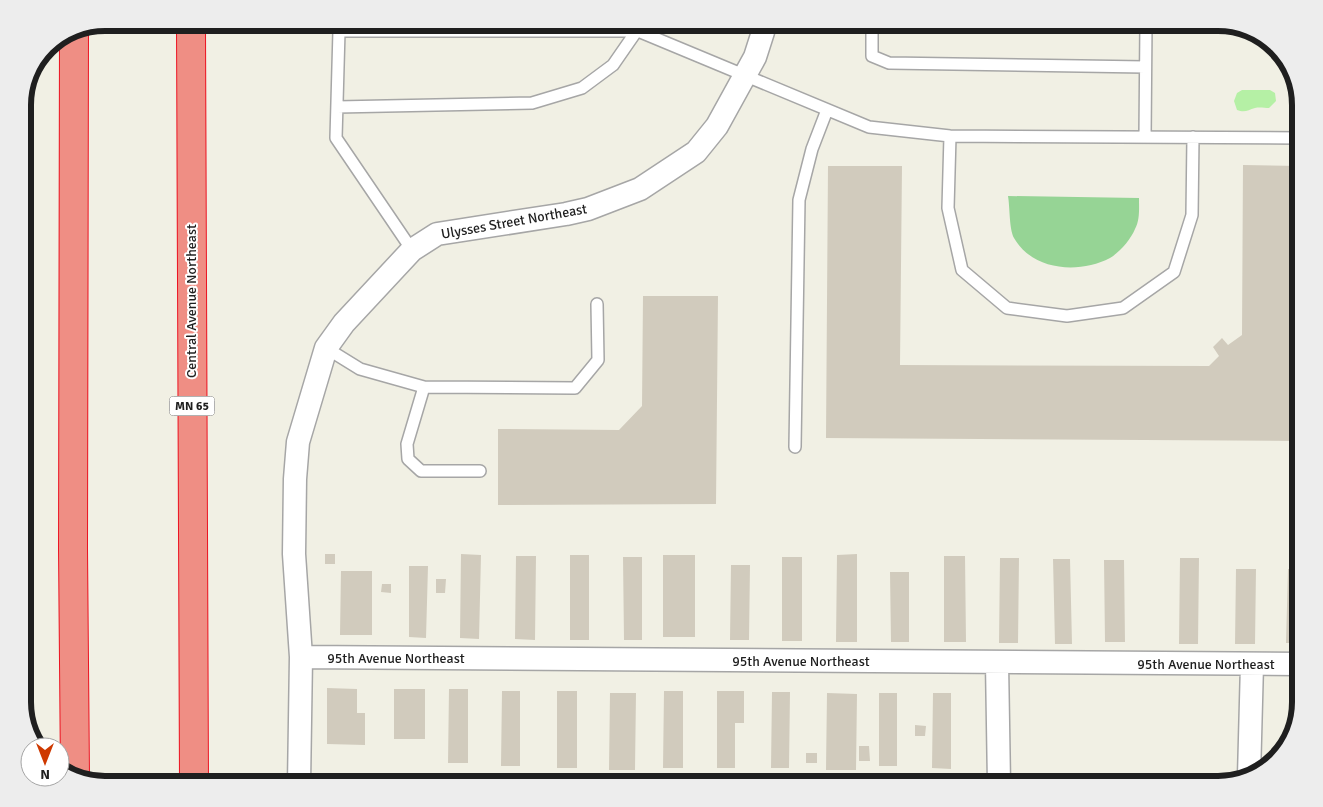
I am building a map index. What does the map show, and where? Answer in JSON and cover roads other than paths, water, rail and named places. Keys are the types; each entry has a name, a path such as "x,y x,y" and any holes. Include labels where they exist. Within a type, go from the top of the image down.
{"highway":[{"name":"Central Avenue Northeast","path":"191,31 194,776"},
{"path":"74,39 73,549 75,769"}],"street":[{"name":"Ulysses Street Northeast","path":"299,776 301,658 294,554 298,442 326,348 344,323 412,250 437,234 588,209 640,189 696,152 717,126 746,75 755,57 762,31"},
{"name":"95th Avenue Northeast","path":"301,658 1292,664"},
{"path":"997,663 999,776"},
{"path":"1249,769 1252,664"}],"lane":[{"path":"339,31 336,138 412,250"},
{"path":"337,107 532,103 582,88 613,65 637,31"},
{"path":"646,31 869,127 950,136 1292,138"},
{"path":"872,31 872,56 888,63 1145,67"},
{"path":"1145,137 1146,31"},
{"path":"795,447 799,200 812,149 827,110"},
{"path":"950,136 948,208 962,270 1007,308 1067,316 1123,308 1174,272 1192,215 1193,137"},
{"path":"326,348 360,369 424,387 575,388 598,360 597,304"},
{"path":"424,387 407,444 408,460 421,471 480,471"}]}
